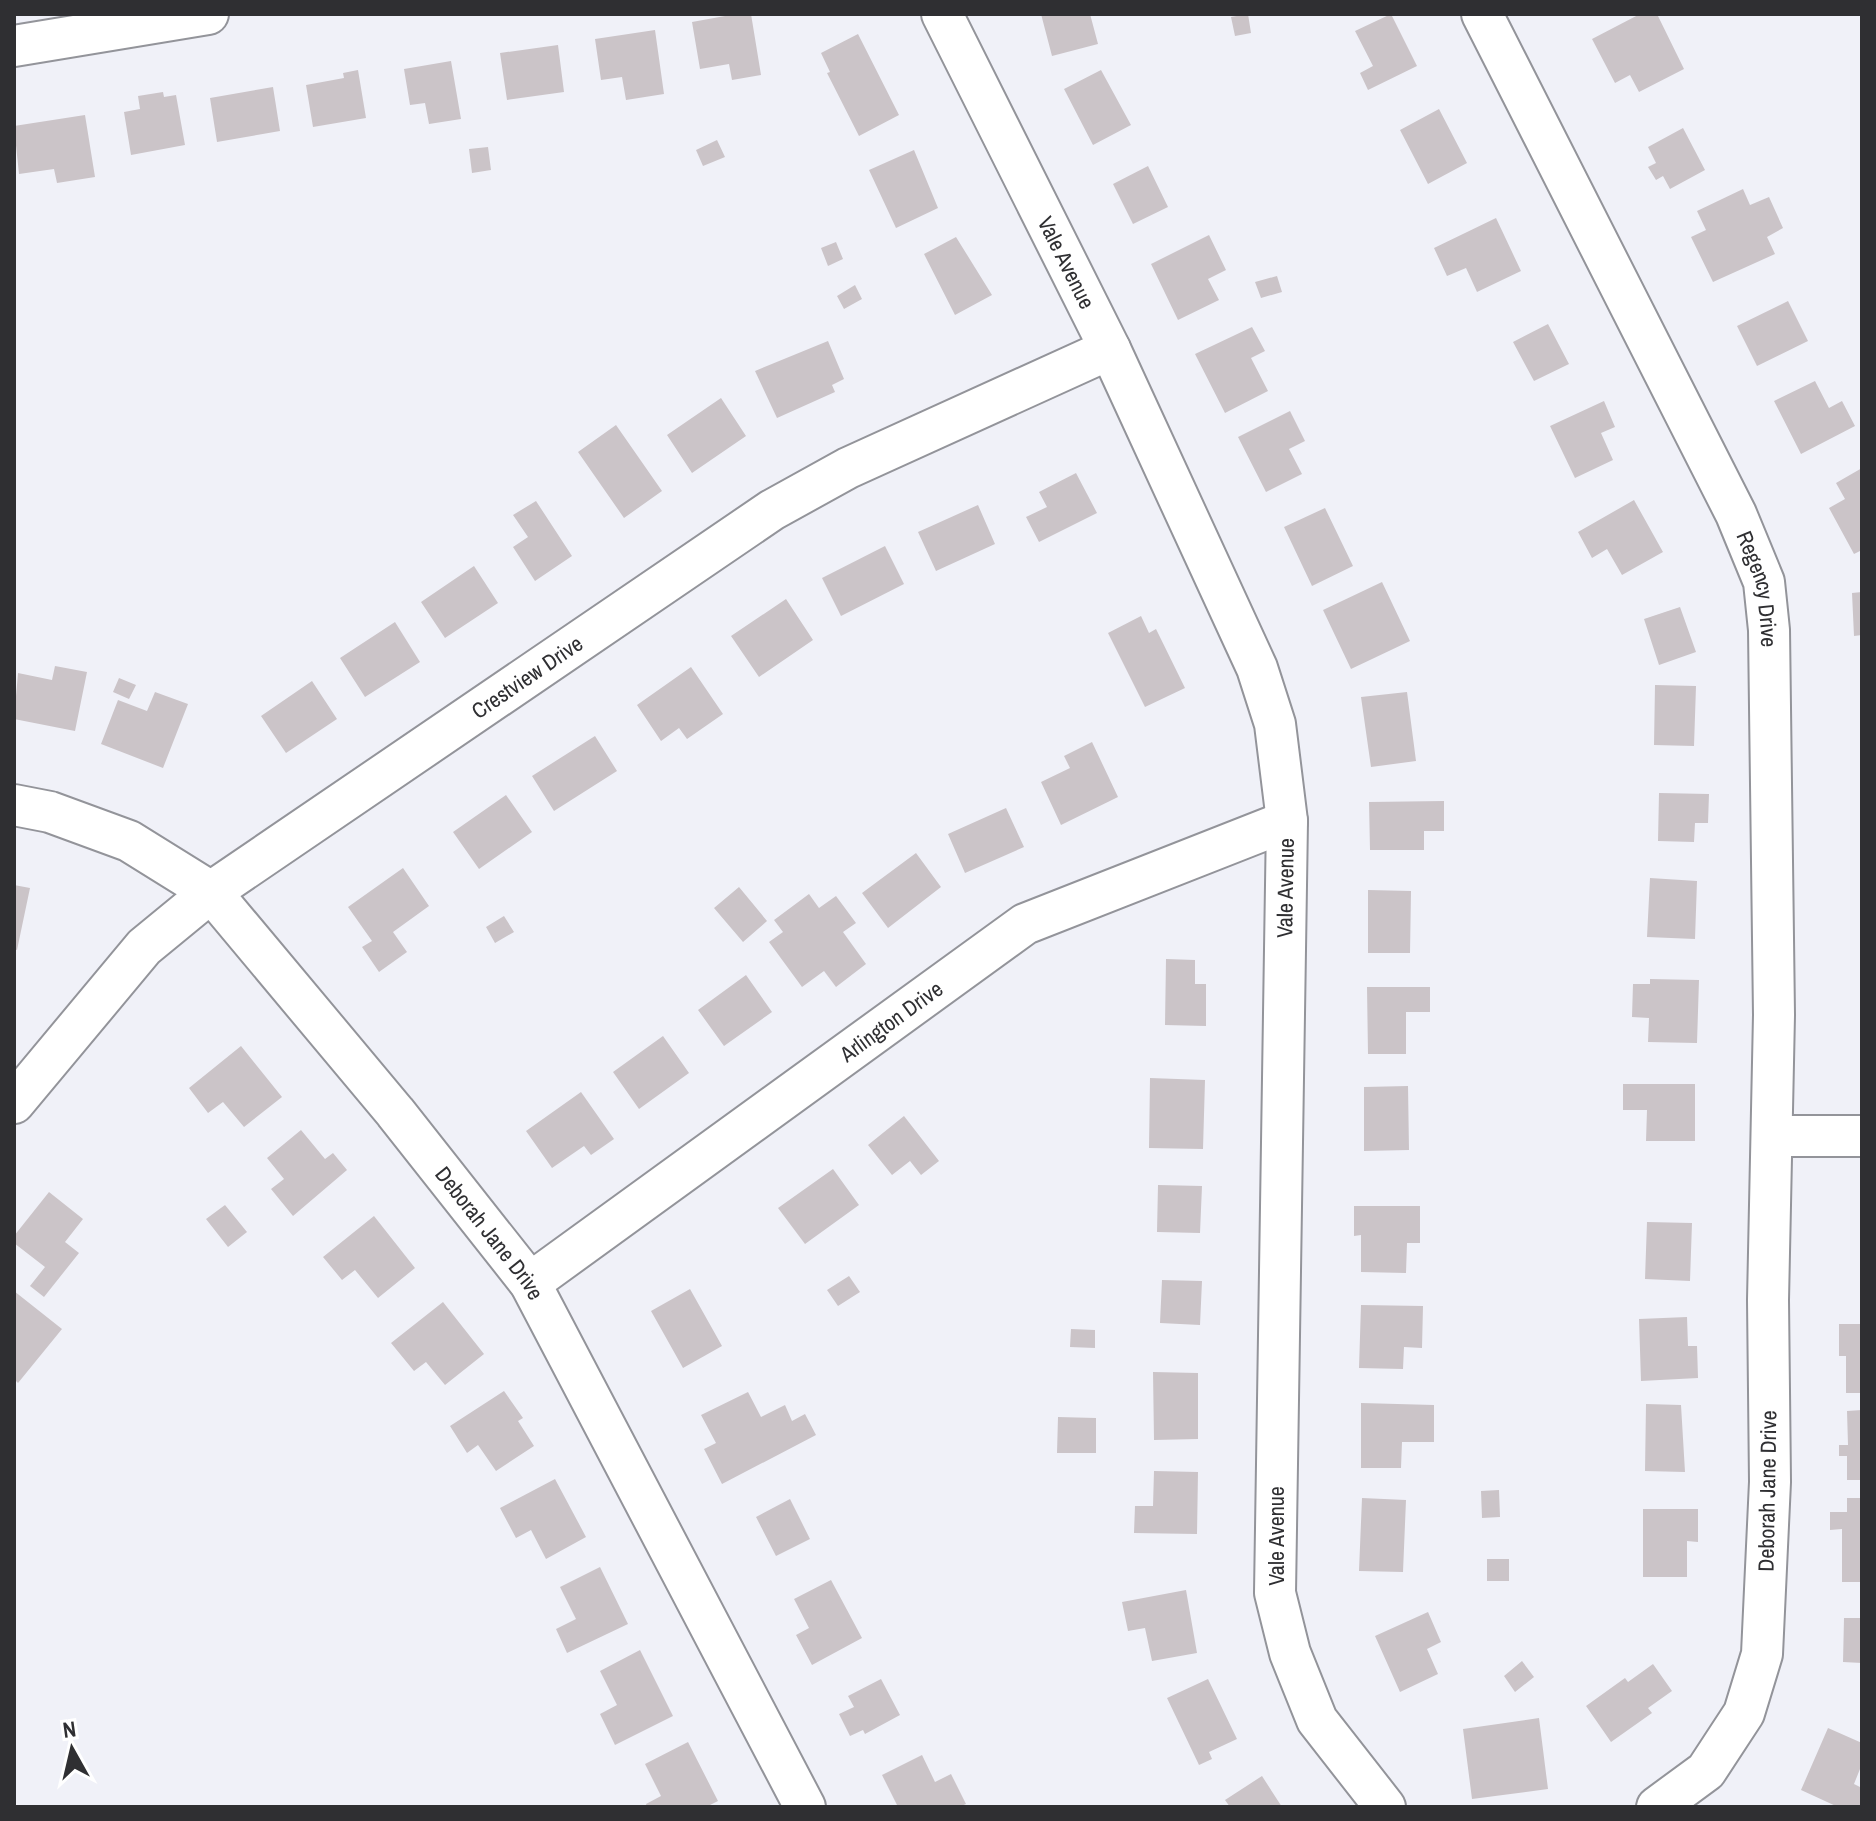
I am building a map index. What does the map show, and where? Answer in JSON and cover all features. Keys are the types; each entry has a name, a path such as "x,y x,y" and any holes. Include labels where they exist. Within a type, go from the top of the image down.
{"street":[{"path":"14,46 208,14"},
{"name":"Vale Avenue","path":"942,14 1110,349 1257,668 1275,724 1287,821 1275,1593 1290,1653 1317,1720 1385,1807"},
{"name":"Regency Drive","path":"1482,14 1736,514 1764,582 1773,783 1772,1136"},
{"name":"Crestview Drive","path":"14,1103 144,947 211,892 772,510 848,468 1110,349"},
{"name":"Deborah Jane Drive","path":"14,805 50,812 129,841 211,892 395,1112 530,1283 805,1807"},
{"name":"Arlington Drive","path":"530,1283 1025,924 1287,821"},
{"path":"1772,1136 1862,1136"},
{"name":"Deborah Jane Drive","path":"1657,1807 1706,1771 1744,1713 1762,1654 1770,1482 1768,1300 1772,1136"}],"building":[{"path":"751,14 761,75 732,80 729,64 700,69 692,22"},
{"path":"1041,14 1090,14 1098,44 1052,56"},
{"path":"1248,14 1251,33 1235,36 1231,17"},
{"path":"1391,14 1417,66 1368,90 1360,73 1373,66 1355,31"},
{"path":"1640,14 1657,14 1684,69 1639,92 1630,75 1615,83 1592,39"},
{"path":"655,30 664,94 626,100 622,77 601,80 595,39"},
{"path":"858,34 899,115 859,136 827,73 830,72 821,53"},
{"path":"558,45 564,92 507,100 500,53"},
{"path":"451,61 461,119 429,124 425,103 410,105 404,69"},
{"path":"358,70 366,118 313,127 306,85 344,78 343,73"},
{"path":"1101,70 1131,125 1093,145 1064,89"},
{"path":"273,87 280,131 217,142 210,98"},
{"path":"163,92 164,97 176,95 185,145 131,155 124,112 140,109 138,96"},
{"path":"1439,109 1467,163 1428,184 1400,130"},
{"path":"85,115 95,177 57,183 54,169 19,174 14,126"},
{"path":"1683,128 1705,170 1670,189 1663,176 1656,180 1648,167 1656,163 1648,147"},
{"path":"717,140 725,157 703,166 696,150"},
{"path":"488,147 491,170 472,173 469,149"},
{"path":"914,150 938,208 896,228 869,170"},
{"path":"1148,166 1168,207 1133,224 1113,184"},
{"path":"1743,189 1750,205 1769,197 1783,228 1767,237 1775,254 1713,282 1691,237 1706,230 1697,211"},
{"path":"1496,218 1521,271 1477,292 1466,268 1447,276 1434,248"},
{"path":"1209,235 1226,270 1208,279 1219,300 1178,320 1151,264"},
{"path":"956,237 992,295 955,315 924,254"},
{"path":"836,242 843,259 828,266 821,248"},
{"path":"1277,276 1282,292 1261,298 1255,282"},
{"path":"855,285 862,299 844,309 837,296"},
{"path":"1788,301 1808,341 1757,366 1737,326"},
{"path":"1548,324 1569,364 1534,381 1513,342"},
{"path":"1252,327 1265,351 1251,358 1268,391 1225,413 1195,354"},
{"path":"828,341 844,379 832,385 835,392 777,418 755,371"},
{"path":"1815,381 1829,408 1842,401 1855,426 1801,454 1774,401"},
{"path":"721,398 746,436 692,473 667,435"},
{"path":"1604,401 1615,427 1601,433 1613,460 1575,478 1550,426"},
{"path":"1290,411 1305,441 1289,449 1302,474 1266,492 1238,437"},
{"path":"616,425 662,491 624,518 578,452"},
{"path":"1862,468 1862,550 1854,554 1829,508 1845,499 1836,483"},
{"path":"1076,473 1097,513 1039,542 1026,517 1047,507 1039,492"},
{"path":"1634,500 1663,552 1622,575 1607,549 1592,558 1578,532"},
{"path":"536,501 572,556 535,581 513,547 528,537 513,515"},
{"path":"978,505 995,544 936,571 918,532"},
{"path":"1325,508 1353,566 1312,586 1284,527"},
{"path":"885,546 904,584 841,616 822,578"},
{"path":"474,566 498,603 445,638 421,602"},
{"path":"1382,582 1410,641 1351,669 1323,610"},
{"path":"1862,592 1862,635 1854,636 1852,593"},
{"path":"786,599 813,640 759,677 731,636"},
{"path":"1680,607 1696,652 1659,665 1644,619"},
{"path":"1141,616 1149,633 1156,629 1185,688 1145,707 1108,633"},
{"path":"395,622 420,662 365,697 340,658"},
{"path":"55,666 87,672 75,731 14,719 18,673 52,680"},
{"path":"691,667 723,714 687,739 679,728 661,741 637,705"},
{"path":"119,678 136,685 129,699 113,692"},
{"path":"312,681 337,719 286,753 261,716"},
{"path":"1655,685 1696,686 1694,746 1654,745"},
{"path":"155,692 188,704 163,768 101,744 118,700 147,711"},
{"path":"1407,692 1416,761 1371,767 1361,697"},
{"path":"595,736 617,771 554,811 532,776"},
{"path":"1092,742 1118,797 1061,825 1041,782 1070,768 1064,756"},
{"path":"1659,793 1709,794 1708,823 1695,823 1694,842 1658,841"},
{"path":"506,795 532,832 479,869 453,832"},
{"path":"1444,801 1444,831 1424,831 1424,850 1370,850 1369,802"},
{"path":"1006,808 1024,847 965,873 948,834"},
{"path":"916,853 941,887 888,928 862,893"},
{"path":"403,868 429,906 393,932 407,952 379,972 362,947 372,941 348,907"},
{"path":"1650,878 1697,881 1695,939 1647,937"},
{"path":"14,885 30,888 17,950 14,949"},
{"path":"739,887 767,921 743,942 714,908"},
{"path":"1368,890 1411,891 1410,953 1368,953"},
{"path":"809,894 819,908 836,896 856,923 843,932 866,964 836,987 824,971 802,987 769,942 783,932 774,920"},
{"path":"504,916 514,932 495,943 486,927"},
{"path":"1166,959 1195,960 1195,984 1206,984 1206,1026 1165,1025"},
{"path":"746,975 772,1012 724,1046 698,1010"},
{"path":"1650,979 1699,980 1697,1043 1648,1042 1649,1018 1632,1017 1633,984 1650,984"},
{"path":"1367,987 1430,987 1430,1012 1406,1012 1406,1054 1368,1054"},
{"path":"663,1036 689,1073 639,1109 613,1072"},
{"path":"241,1046 282,1097 244,1127 223,1102 208,1113 189,1088"},
{"path":"1150,1078 1205,1080 1203,1149 1149,1148"},
{"path":"1623,1084 1695,1084 1695,1141 1646,1141 1647,1110 1623,1110"},
{"path":"1408,1086 1409,1150 1364,1151 1364,1087"},
{"path":"581,1092 614,1139 591,1155 584,1146 552,1168 526,1131"},
{"path":"904,1116 939,1161 921,1175 910,1161 892,1175 868,1145"},
{"path":"301,1130 325,1159 333,1153 347,1170 293,1216 271,1189 284,1179 267,1158"},
{"path":"833,1169 859,1205 805,1244 778,1208"},
{"path":"1158,1185 1202,1186 1200,1233 1157,1232"},
{"path":"49,1192 83,1219 65,1242 79,1253 44,1297 30,1286 45,1267 14,1243 14,1236"},
{"path":"225,1205 247,1232 228,1247 206,1219"},
{"path":"1354,1206 1420,1206 1420,1243 1407,1243 1406,1273 1361,1272 1361,1235 1354,1236"},
{"path":"374,1216 415,1268 378,1298 355,1270 342,1280 323,1257"},
{"path":"1647,1222 1692,1223 1690,1281 1645,1279"},
{"path":"849,1276 860,1292 838,1306 827,1290"},
{"path":"1162,1280 1202,1281 1200,1325 1160,1323"},
{"path":"690,1289 722,1346 683,1368 651,1311"},
{"path":"14,1291 62,1329 18,1383 14,1379"},
{"path":"443,1302 484,1354 445,1385 426,1362 414,1371 391,1343"},
{"path":"1361,1305 1423,1306 1422,1348 1404,1347 1403,1369 1359,1368"},
{"path":"1687,1317 1688,1346 1697,1346 1698,1378 1641,1381 1639,1319"},
{"path":"1839,1324 1862,1324 1862,1393 1846,1393 1846,1356 1839,1356"},
{"path":"1071,1329 1095,1330 1095,1348 1070,1347"},
{"path":"1153,1372 1198,1373 1198,1439 1154,1440"},
{"path":"504,1391 523,1418 518,1421 534,1446 496,1471 478,1445 467,1453 450,1426"},
{"path":"748,1392 761,1417 785,1405 792,1421 805,1414 816,1435 722,1484 704,1449 716,1443 701,1415"},
{"path":"1361,1403 1434,1405 1434,1442 1402,1442 1401,1468 1361,1468"},
{"path":"1646,1404 1681,1405 1685,1472 1645,1471"},
{"path":"1862,1410 1862,1480 1847,1480 1847,1456 1839,1456 1839,1445 1848,1445 1847,1411"},
{"path":"1058,1417 1096,1418 1096,1453 1057,1453"},
{"path":"1154,1471 1198,1472 1197,1534 1134,1533 1135,1506 1153,1506"},
{"path":"555,1479 586,1537 546,1559 531,1530 516,1538 500,1508"},
{"path":"1499,1490 1500,1517 1482,1518 1481,1491"},
{"path":"1362,1498 1406,1500 1403,1572 1359,1571"},
{"path":"1847,1498 1862,1498 1862,1582 1842,1582 1842,1529 1830,1530 1830,1512 1847,1512"},
{"path":"790,1499 810,1539 776,1556 756,1517"},
{"path":"1643,1509 1698,1509 1698,1542 1687,1541 1687,1577 1643,1577"},
{"path":"1487,1559 1509,1559 1509,1581 1487,1581"},
{"path":"600,1567 628,1624 567,1653 556,1629 576,1619 560,1587"},
{"path":"831,1580 862,1638 812,1665 796,1635 809,1628 794,1599"},
{"path":"1186,1590 1197,1653 1152,1661 1145,1628 1128,1631 1122,1602"},
{"path":"1428,1612 1441,1642 1427,1649 1438,1674 1400,1692 1375,1636"},
{"path":"1844,1618 1862,1618 1862,1663 1843,1662"},
{"path":"640,1650 673,1716 615,1745 600,1714 617,1705 600,1671"},
{"path":"1522,1661 1534,1677 1515,1692 1504,1676"},
{"path":"1653,1664 1672,1691 1648,1708 1652,1713 1611,1742 1586,1706 1625,1678 1628,1682"},
{"path":"881,1679 900,1715 865,1734 863,1730 850,1736 839,1714 854,1707 848,1696"},
{"path":"1208,1679 1237,1739 1209,1752 1212,1759 1199,1765 1167,1698"},
{"path":"1539,1718 1548,1789 1472,1799 1463,1729"},
{"path":"1828,1728 1862,1743 1862,1764 1854,1784 1862,1788 1860,1807 1838,1807 1801,1790"},
{"path":"688,1742 718,1801 706,1807 647,1807 646,1804 661,1796 645,1764"},
{"path":"922,1755 935,1782 951,1774 966,1804 959,1807 898,1807 882,1775"},
{"path":"1262,1776 1282,1807 1230,1807 1225,1800"}]}
